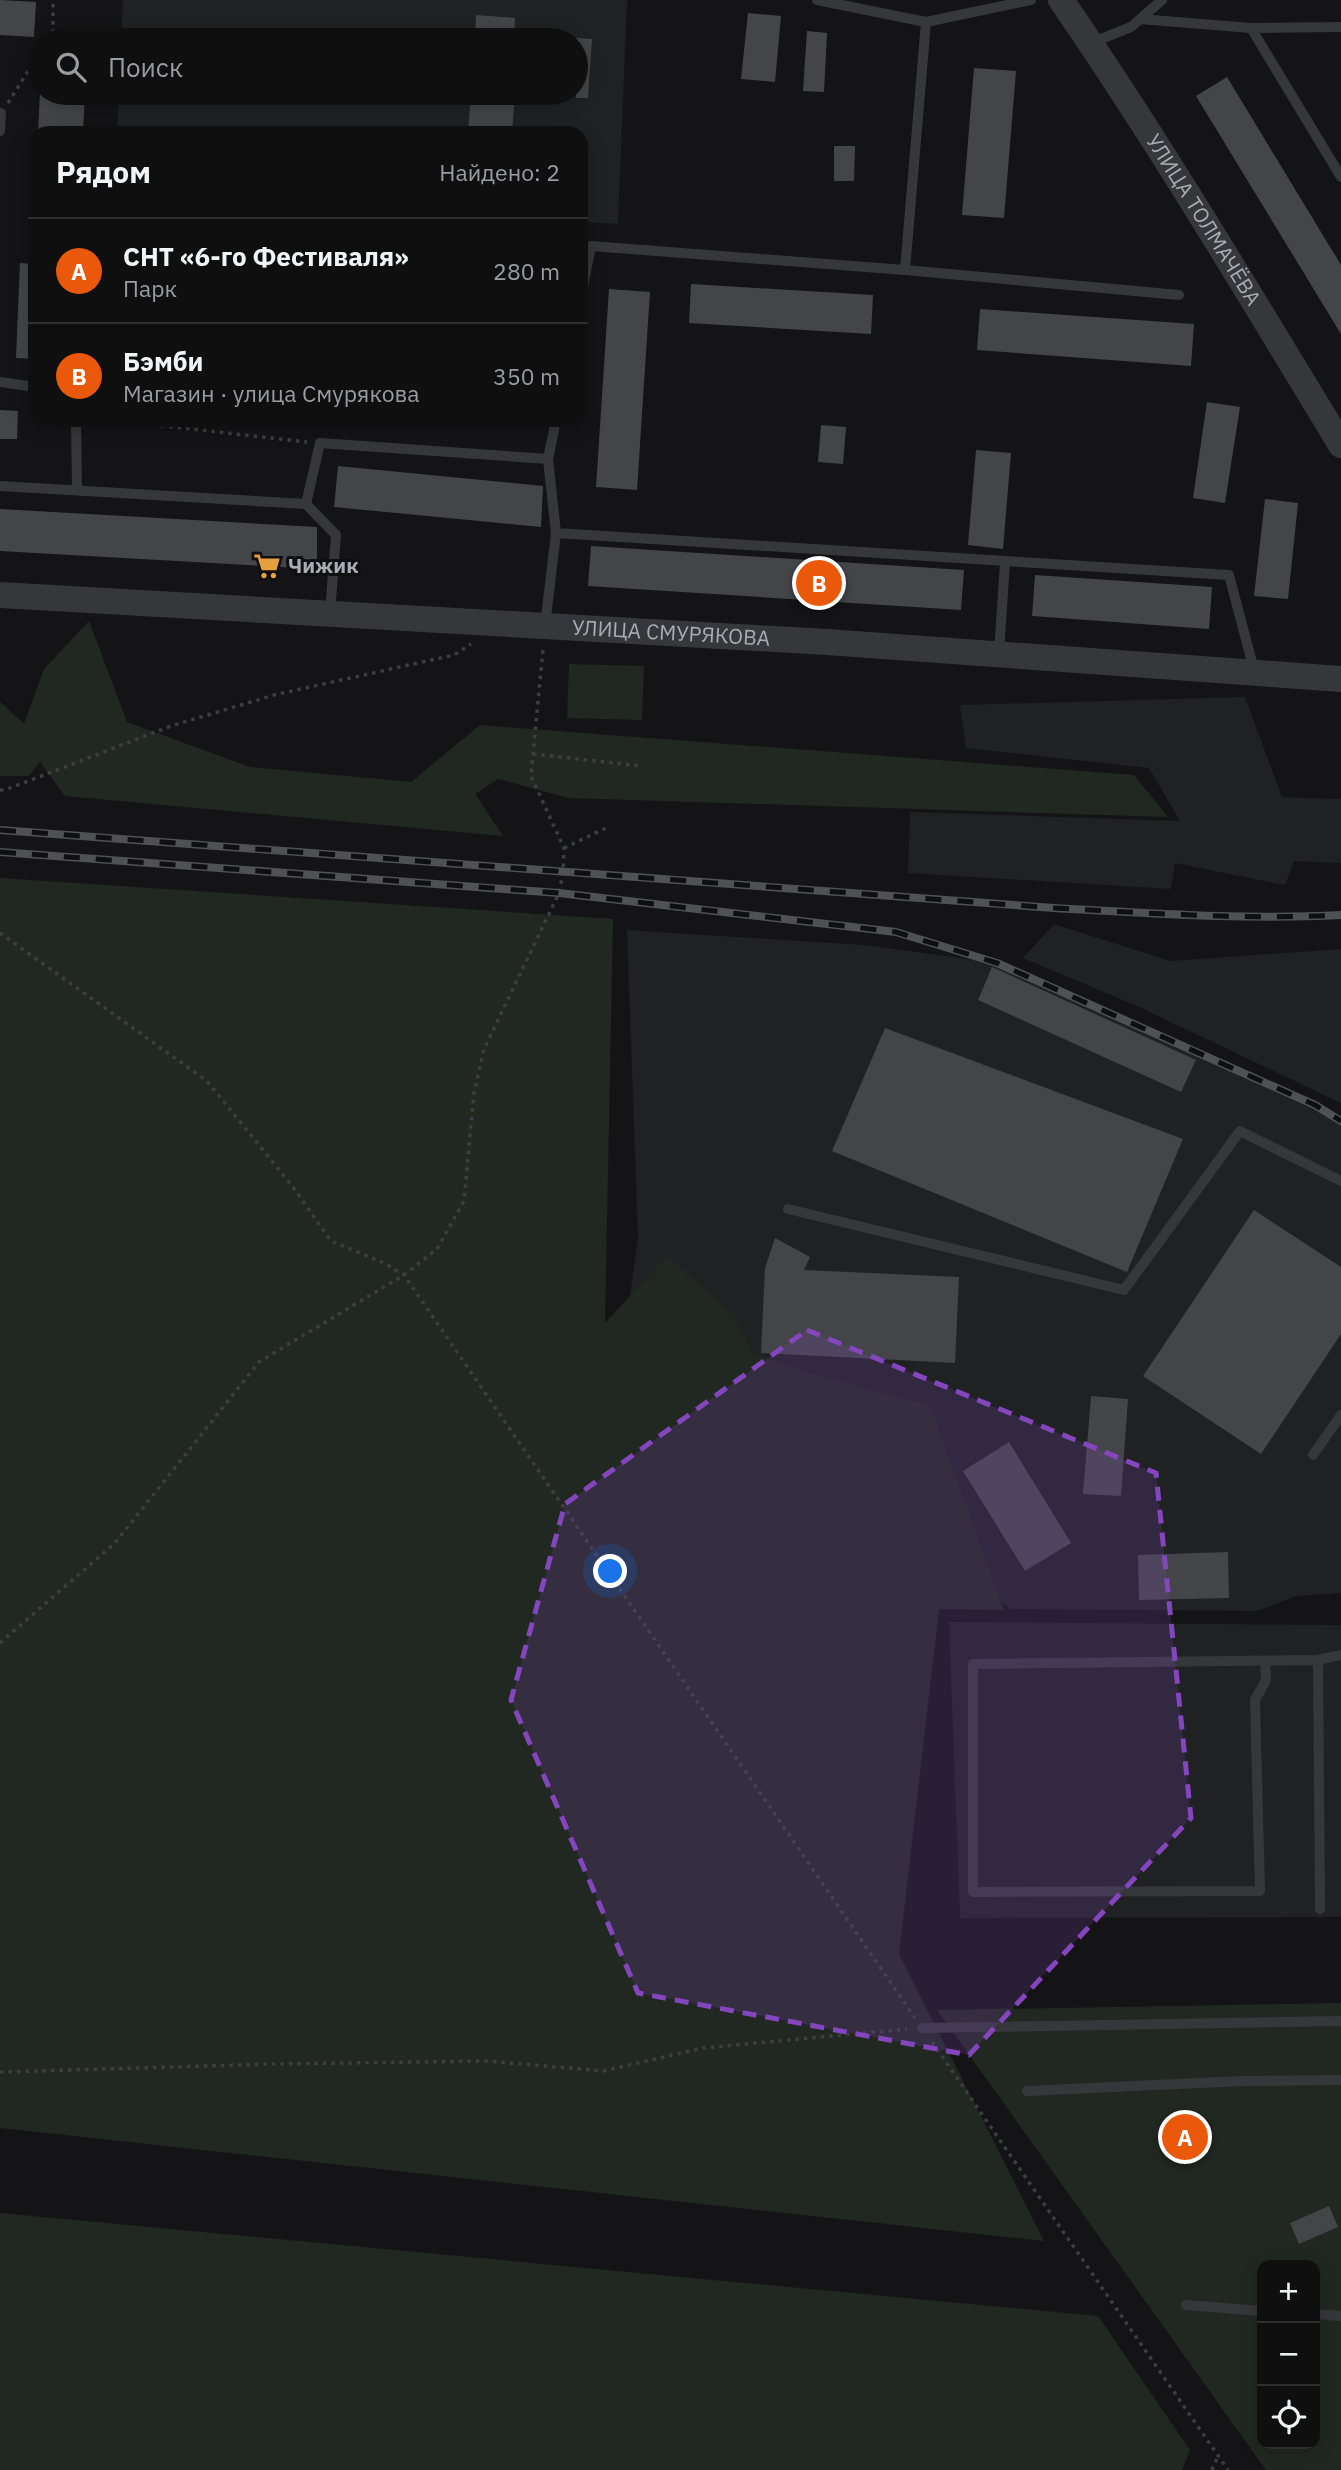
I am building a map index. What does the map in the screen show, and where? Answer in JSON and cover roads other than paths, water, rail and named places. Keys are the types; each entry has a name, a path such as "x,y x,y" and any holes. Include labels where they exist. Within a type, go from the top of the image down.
{"street":[{"name":"УЛИЦА ТОЛМАЧЁВА","path":"1061,0 1213,234 1341,444"},
{"name":"УЛИЦА СМУРЯКОВА","path":"0,595 999,653 1341,679"}],"lane":[{"path":"817,0 926,22 1031,0"},
{"path":"1091,43 1130,27 1162,0"},
{"path":"1140,19 1251,27 1341,27"},
{"path":"905,270 926,22"},
{"path":"1251,27 1341,177"},
{"path":"0,131 1,113"},
{"path":"588,261 591,246 905,270 1179,295"},
{"path":"0,383 28,386"},
{"path":"76,427 77,490"},
{"path":"545,626 556,533 548,459 555,427"},
{"path":"306,504 320,443 548,459"},
{"path":"0,485 306,504 336,535 330,614"},
{"path":"556,533 1229,576 1254,671"},
{"path":"999,653 1005,562"},
{"path":"788,1209 1124,1290 1240,1131 1341,1181"},
{"path":"1313,1455 1341,1415"},
{"path":"1265,1661 1266,1680 1255,1700 1260,1891 973,1892 973,1664 1318,1660 1341,1655"},
{"path":"1318,1660 1320,1909"},
{"path":"922,2028 1341,2021"},
{"path":"1027,2091 1242,2081 1341,2080"},
{"path":"1186,2305 1257,2311"},
{"path":"1320,2314 1341,2316"}],"railway":[{"path":"0,830 1054,908 1233,916 1341,915"},
{"path":"0,852 559,893 896,932 997,963 1315,1105 1341,1121"}],"place":[{"name":"Чижик","path":"267,566"},
{"name":"Бэмби","path":"819,583"},
{"name":"СНТ «6-го Фестиваля»","path":"1185,2137"}]}
